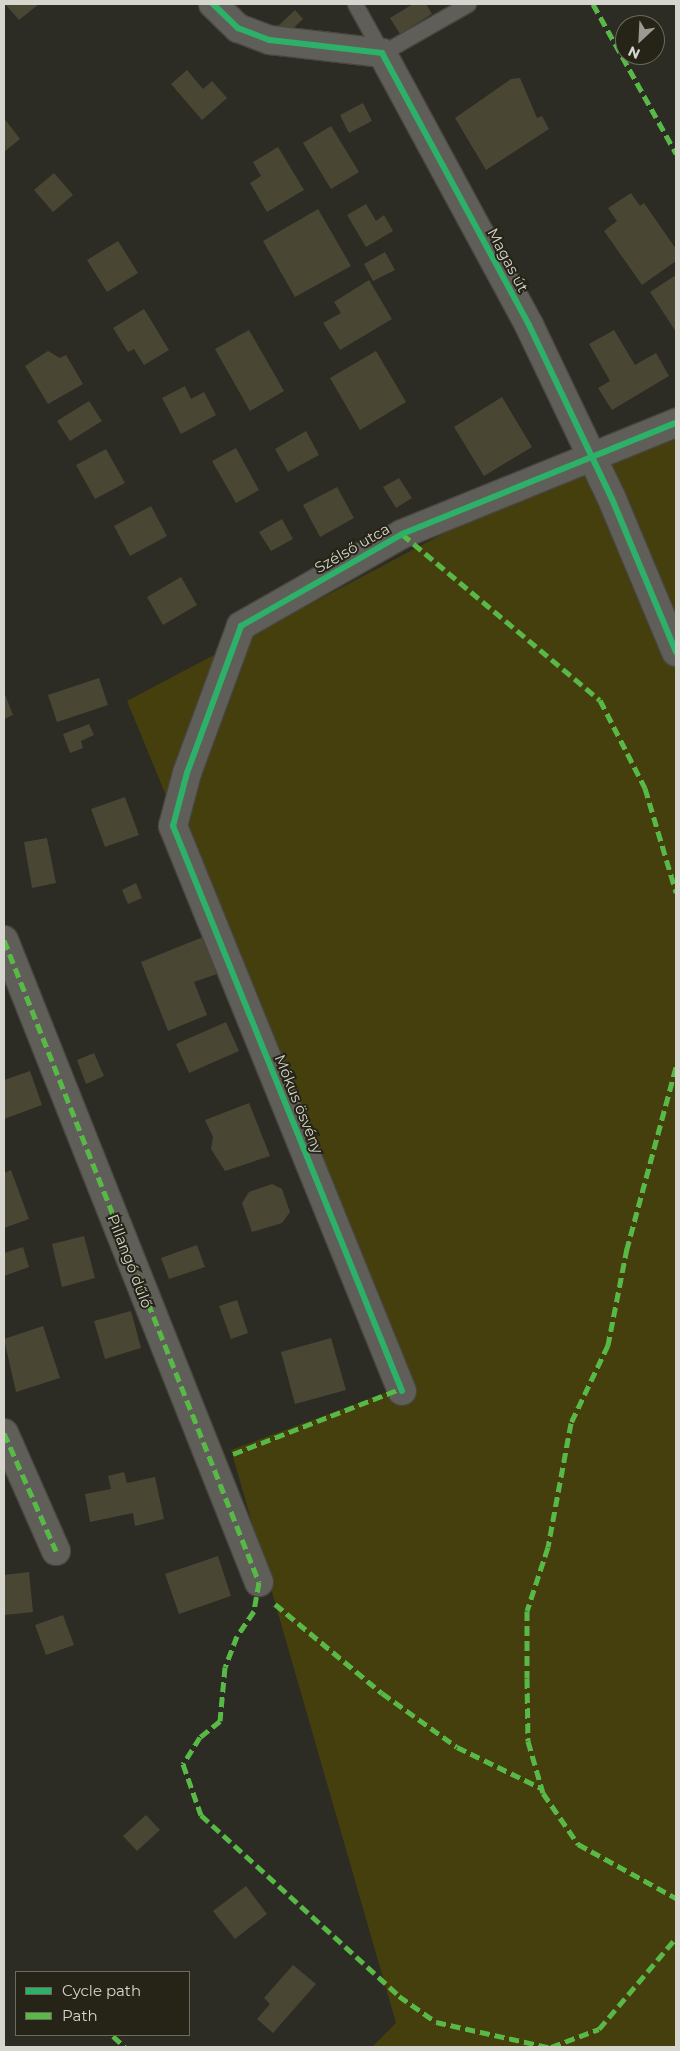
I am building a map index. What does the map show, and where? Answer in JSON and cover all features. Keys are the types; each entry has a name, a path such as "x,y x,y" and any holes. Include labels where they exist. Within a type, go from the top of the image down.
{"street":[{"path":"213,4 238,28 270,40 306,48 382,53"},
{"name":"Magas út","path":"382,53 529,325 592,460 676,652"},
{"name":"Szélső utca","path":"173,826 187,774 241,626 402,534 592,460 676,423"},
{"name":"Mókus ösvény","path":"173,826 402,1390"},
{"name":"Pillangó dűlő","path":"4,940 259,1582"},
{"path":"4,1433 56,1550"}],"lane":[{"path":"355,4 382,53 468,4"}],"shaded area":[{"path":"676,418 676,2047 372,2047 396,2023 231,1450 409,1384 127,701 558,473"}],"building":[{"path":"5,4 39,4 19,20"},
{"path":"413,4 426,4 432,14 400,34 390,18"},
{"path":"295,10 303,19 286,35 278,26"},
{"path":"187,70 203,89 212,81 227,98 202,120 171,84"},
{"path":"520,78 537,118 542,116 549,129 486,170 455,118 511,79"},
{"path":"363,103 372,121 349,133 340,115"},
{"path":"4,118 20,139 4,152"},
{"path":"331,126 359,172 331,189 303,143"},
{"path":"278,147 304,190 267,212 250,183 261,176 253,162"},
{"path":"54,173 73,195 53,212 34,190"},
{"path":"631,193 640,206 644,203 676,249 676,261 642,285 604,231 617,221 608,208"},
{"path":"366,204 376,221 384,215 393,231 366,247 347,215"},
{"path":"318,209 351,266 295,297 263,241"},
{"path":"118,241 138,273 107,292 87,260"},
{"path":"385,252 395,270 373,281 364,264"},
{"path":"676,275 676,332 650,292"},
{"path":"369,280 392,319 340,350 323,323 341,313 334,302"},
{"path":"144,309 169,350 144,365 134,349 128,352 113,328"},
{"path":"249,330 284,391 250,411 215,349"},
{"path":"614,330 635,365 656,353 669,376 612,410 598,388 610,381 589,344"},
{"path":"48,351 60,358 66,355 83,384 48,404 25,366"},
{"path":"376,351 406,402 360,430 330,378"},
{"path":"185,386 191,399 204,392 216,415 181,434 162,398"},
{"path":"502,397 532,447 484,476 454,427"},
{"path":"89,401 102,421 70,441 57,421"},
{"path":"306,431 319,455 288,472 275,449"},
{"path":"236,448 259,490 236,503 212,461"},
{"path":"106,449 125,483 95,499 76,465"},
{"path":"399,478 412,498 396,508 383,487"},
{"path":"337,487 354,518 320,537 303,505"},
{"path":"151,506 167,536 130,556 114,526"},
{"path":"282,519 293,539 271,551 259,532"},
{"path":"181,577 197,605 163,625 147,597"},
{"path":"99,678 108,705 57,722 48,695"},
{"path":"4,692 13,715 4,719"},
{"path":"89,724 94,735 81,741 83,748 70,753 63,734"},
{"path":"125,797 139,835 105,847 91,809"},
{"path":"47,838 56,883 32,888 24,842"},
{"path":"136,883 142,898 128,904 122,890"},
{"path":"203,937 217,974 194,982 207,1015 168,1031 141,962"},
{"path":"226,1022 239,1051 189,1073 176,1044"},
{"path":"94,1053 104,1076 86,1084 77,1060"},
{"path":"30,1071 42,1105 4,1119 4,1080"},
{"path":"249,1103 270,1156 225,1171 211,1149 213,1137 205,1120"},
{"path":"11,1170 29,1219 4,1228 4,1173"},
{"path":"272,1184 282,1189 290,1212 282,1223 252,1232 242,1203 249,1192"},
{"path":"84,1236 95,1278 62,1287 52,1244"},
{"path":"197,1245 205,1267 169,1279 161,1258"},
{"path":"23,1247 29,1267 4,1276 4,1253"},
{"path":"237,1300 248,1333 231,1339 219,1306"},
{"path":"131,1311 141,1348 105,1359 94,1321"},
{"path":"43,1326 60,1378 16,1392 4,1339"},
{"path":"331,1338 346,1390 295,1404 281,1352"},
{"path":"124,1472 127,1483 155,1477 164,1519 135,1526 133,1513 90,1522 85,1494 111,1489 108,1476"},
{"path":"218,1556 231,1596 179,1614 165,1574"},
{"path":"29,1572 33,1612 4,1615 4,1575"},
{"path":"63,1615 74,1645 46,1655 35,1625"},
{"path":"146,1815 160,1830 137,1851 123,1836"},
{"path":"246,1886 267,1914 235,1939 213,1911"},
{"path":"293,1965 316,1984 273,2033 257,2019 270,2004 264,1998"}],"marked path":[{"path":"593,4 676,153"},
{"path":"402,534 600,700 645,788 676,892"},
{"path":"4,940 259,1582 254,1611 237,1636 225,1667 220,1721 200,1737 183,1764 201,1815 399,1996 436,2022 548,2047"},
{"path":"676,1067 627,1248 608,1345 571,1423 548,1547 527,1611 528,1741 543,1793 578,1844 676,1898"},
{"path":"233,1454 402,1388"},
{"path":"4,1433 56,1551"},
{"path":"275,1604 382,1693 457,1747 541,1788"},
{"path":"551,2047 599,2029 676,1938"},
{"path":"113,2036 125,2047"}],"cycle path":[{"path":"213,4 238,28 270,40 382,53 529,325 612,499 676,652"},
{"path":"402,1391 173,826 187,773 241,626 402,534 676,423"}]}
